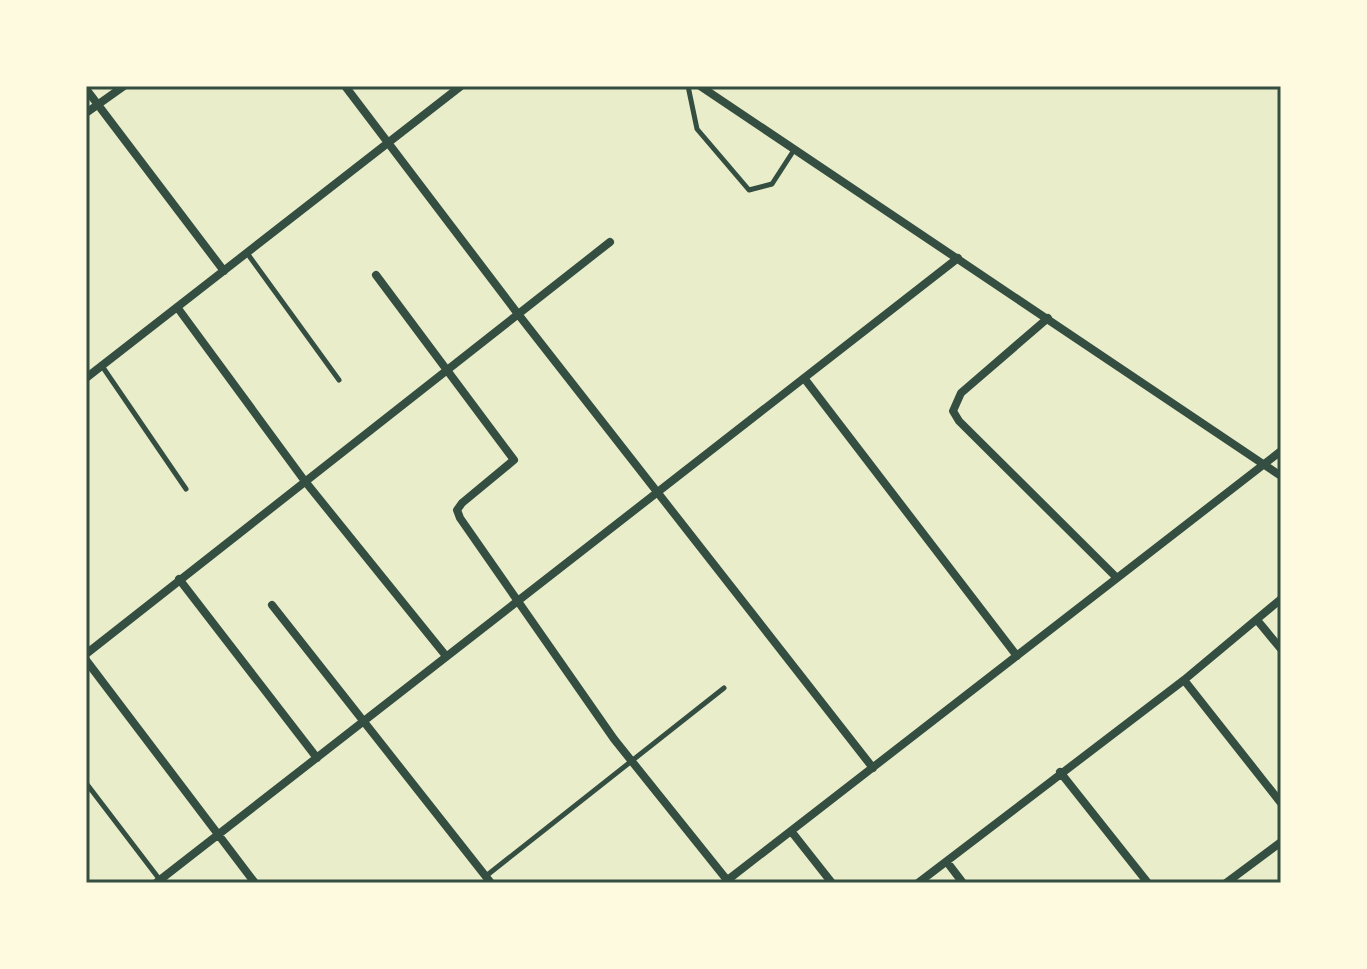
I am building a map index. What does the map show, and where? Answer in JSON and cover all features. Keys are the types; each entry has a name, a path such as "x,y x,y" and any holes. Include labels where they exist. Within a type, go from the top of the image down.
{"street":[{"path":"86,113 124,86"},
{"path":"345,86 518,314 873,768"},
{"path":"86,378 461,86"},
{"path":"700,86 1281,476"},
{"path":"86,89 224,271"},
{"path":"255,883 86,657 304,480 610,242"},
{"path":"158,881 958,258"},
{"path":"376,275 514,460 457,510 517,603 633,762 726,882 1281,451"},
{"path":"177,307 304,480 446,656"},
{"path":"1048,318 961,393 953,411 959,421 1117,578"},
{"path":"804,378 1017,656"},
{"path":"179,579 317,758"},
{"path":"918,883 1184,680 1281,599"},
{"path":"272,605 361,723 489,880"},
{"path":"1257,620 1281,649"},
{"path":"1184,680 1281,803"},
{"path":"1060,772 1148,883"},
{"path":"791,831 832,883"},
{"path":"1226,883 1281,844"},
{"path":"947,862 963,883"}],"lane":[{"path":"688,86 697,129 749,190 772,184 794,149"},
{"path":"247,253 339,380"},
{"path":"102,366 186,489"},
{"path":"489,880 724,688"},
{"path":"86,783 158,881"}]}
